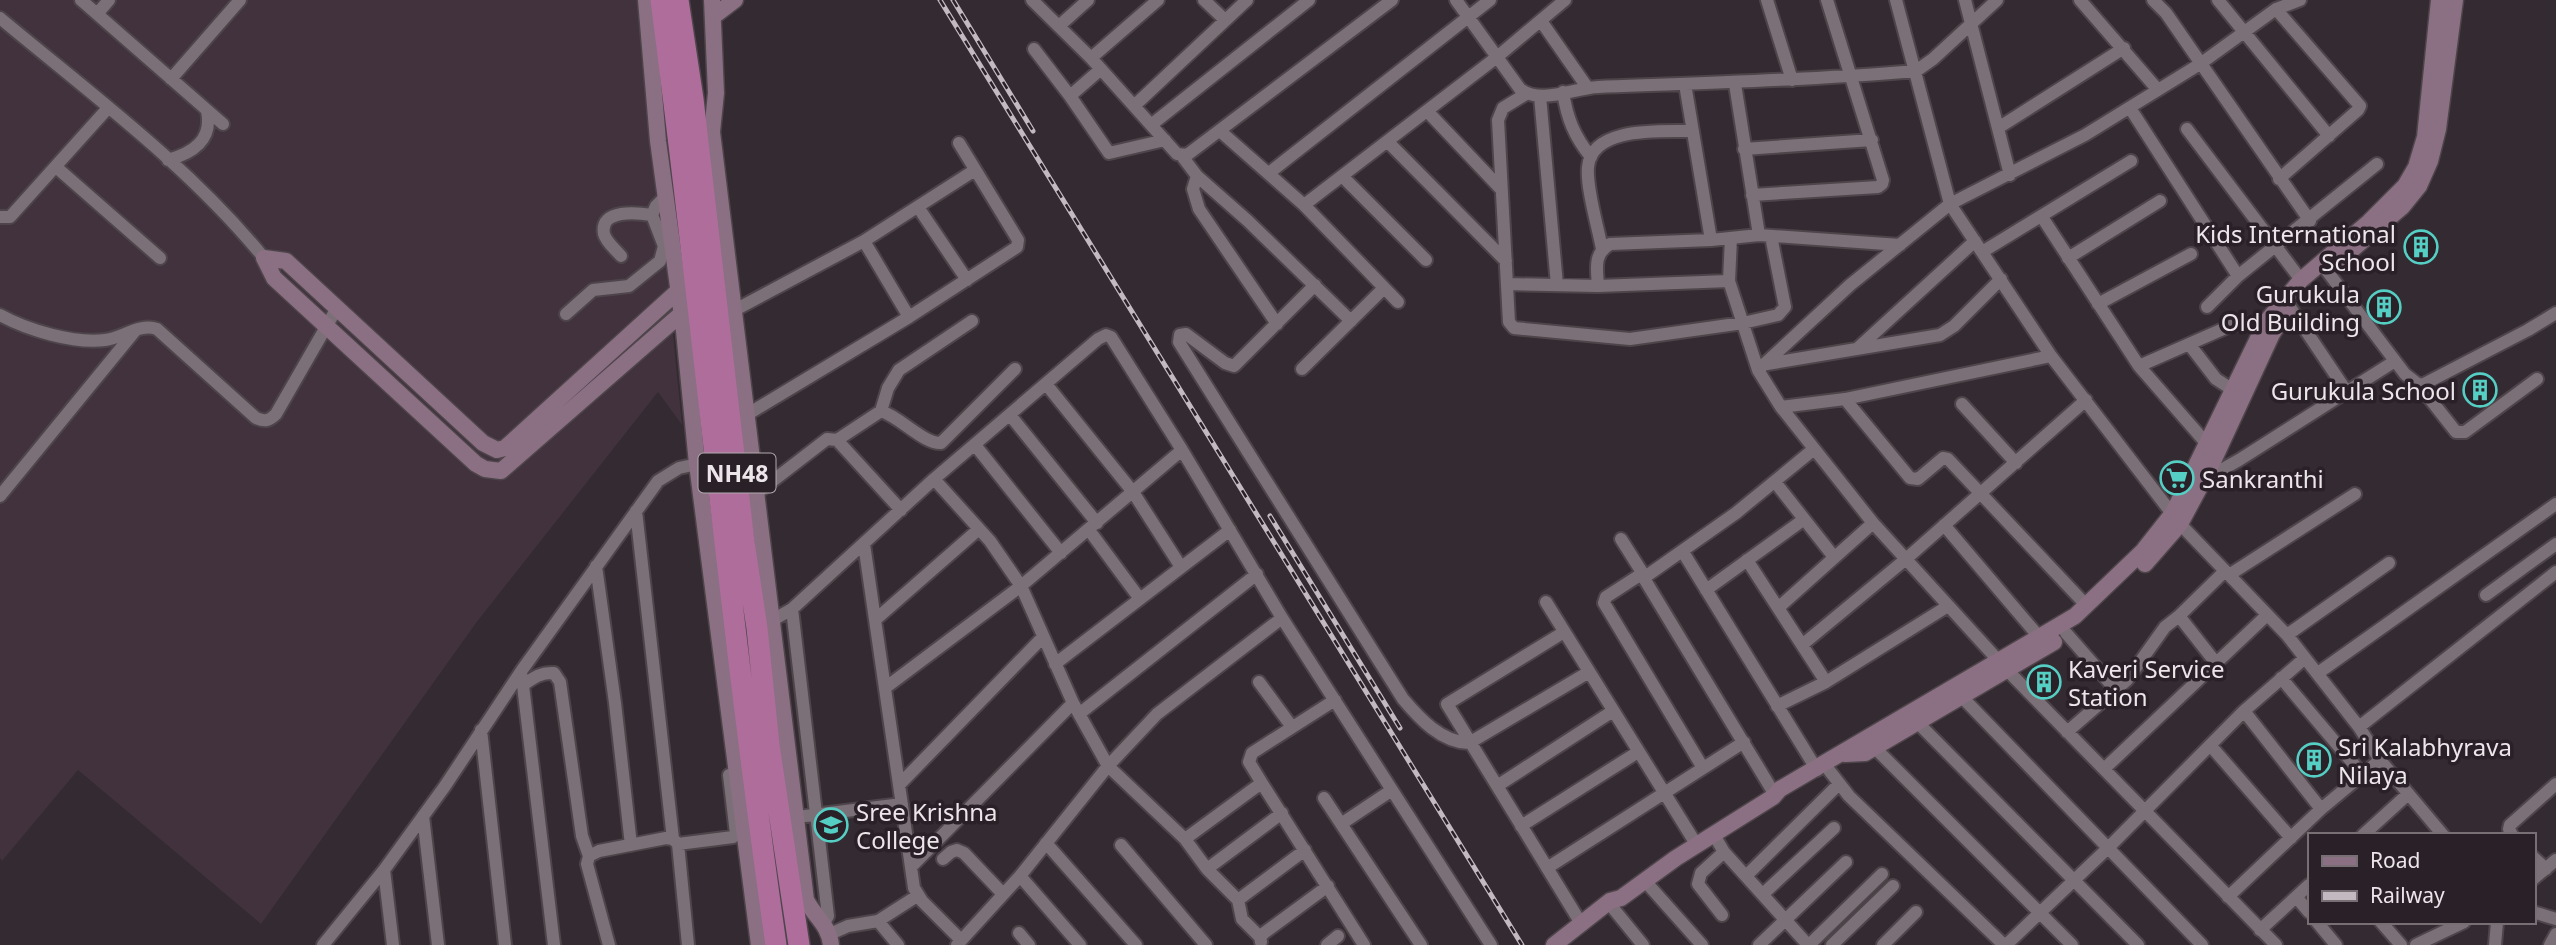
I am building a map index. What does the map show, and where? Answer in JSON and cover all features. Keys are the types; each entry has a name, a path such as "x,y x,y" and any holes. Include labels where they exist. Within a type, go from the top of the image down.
{"highway":[{"name":"NH48","path":"661,0 671,195 712,416 726,624 776,945"},
{"name":"NH48","path":"678,0 693,99 769,745 799,945"}],"street":[{"path":"81,0 223,124"},
{"path":"97,14 109,0"},
{"path":"171,79 240,0"},
{"path":"646,0 657,141 671,195 678,291 697,464 726,624 759,945"},
{"path":"735,0 713,8 716,93 712,132 806,900 828,934"},
{"path":"1032,0 1091,58 1177,154 1182,156 1197,176 1352,321"},
{"path":"1059,26 1088,0"},
{"path":"1091,58 1158,0"},
{"path":"1204,0 1225,20"},
{"path":"1134,106 1247,0"},
{"path":"1151,125 1309,0"},
{"path":"1182,156 1220,131 1392,0"},
{"path":"1456,0 1520,89 1526,94 1541,96 1587,87 1735,84 1916,71 1933,59 1997,0"},
{"path":"1269,173 1490,0"},
{"path":"1304,205 1428,112 1566,0"},
{"path":"1767,0 1792,80"},
{"path":"1752,195 1878,187 1883,180 1827,0"},
{"path":"1896,0 1950,204 2051,356 2176,518 2287,635 2359,727 2407,795 2441,833"},
{"path":"1965,0 2010,175"},
{"path":"2080,0 2158,90"},
{"path":"2153,0 2166,13 2310,220"},
{"path":"2218,0 2329,136"},
{"path":"1762,367 1850,285 1950,204 2085,135 2200,64 2276,9 2300,0"},
{"path":"1554,945 1609,901 1615,891 1693,839 1844,754 1863,740 2066,633 2120,589 2207,474 2262,354 2290,307 2324,267 2405,186 2416,167 2425,137 2439,0"},
{"path":"1844,754 1865,752 1961,696 2087,606 2176,518 2207,444 2264,327 2301,280 2324,267 2402,206 2419,186 2430,161 2438,129 2455,0"},
{"path":"2276,9 2359,102 2358,110 2279,179"},
{"path":"0,18 212,200 264,258 274,278 476,464 501,471 681,314"},
{"path":"1541,21 1587,87"},
{"path":"1998,128 2124,48"},
{"path":"1034,49 1109,153 1165,140"},
{"path":"1070,96 1101,69"},
{"path":"1526,94 1509,103 1499,115 1509,322 1514,328 1630,339 1742,323 1778,315 1785,307 1752,195 1735,84"},
{"path":"1685,85 1711,240"},
{"path":"1563,92 1568,120 1577,141 1591,157"},
{"path":"1541,96 1557,285"},
{"path":"0,217 10,217 108,108"},
{"path":"2130,108 2238,276"},
{"path":"168,160 197,149 209,126 207,111"},
{"path":"1428,112 1502,189"},
{"path":"2187,128 2301,280"},
{"path":"1220,131 1304,205 1398,302"},
{"path":"1602,249 1588,178 1588,166 1598,147 1610,139 1630,134 1693,131"},
{"path":"1744,149 1872,141"},
{"path":"1388,142 1506,261"},
{"path":"748,414 1014,250 1018,240 958,143"},
{"path":"1857,350 1979,246 2042,217 2131,161"},
{"path":"2207,307 2238,276 2377,164"},
{"path":"56,167 160,258"},
{"path":"733,311 864,241 975,170"},
{"path":"1197,176 1193,189 1199,209 1277,324"},
{"path":"1343,177 1426,260"},
{"path":"566,314 593,290 629,286 660,261 664,246 652,215 656,206 671,195"},
{"path":"2068,258 2160,201"},
{"path":"918,207 967,280"},
{"path":"621,256 606,240 606,225 616,214 628,212 652,215"},
{"path":"2042,217 2139,366 2207,444"},
{"path":"1598,286 1597,256 1610,244 1765,235 1900,245"},
{"path":"1731,238 1729,281 1742,323 1781,407 1873,523 1948,606 2276,945"},
{"path":"864,241 909,317"},
{"path":"2098,304 2191,254"},
{"path":"264,258 286,261 483,443 496,450 505,448 678,291"},
{"path":"2324,267 2404,374 2418,385 2456,432 2465,432 2537,379"},
{"path":"1762,367 1947,332 2001,279"},
{"path":"1507,284 1598,286 1729,281"},
{"path":"1315,285 1234,366 1225,363 1186,334 1181,335 1179,342 1403,699 1439,734 1459,743 1469,743 1589,672"},
{"path":"1302,369 1384,288"},
{"path":"2290,307 2347,392"},
{"path":"0,314 50,334 92,341 107,340 147,327 157,329 256,418 263,421 270,420 276,414 337,308"},
{"path":"2418,385 2528,330 2556,313"},
{"path":"757,493 827,439 837,440 881,411 888,388 900,369 972,321"},
{"path":"2139,366 2230,326 2245,323 2264,327"},
{"path":"0,496 135,331"},
{"path":"771,621 792,609 934,479 1098,339 1106,335 1111,337 1282,618 1491,945"},
{"path":"2189,344 2216,379 2233,390"},
{"path":"1781,407 1845,400 2051,356"},
{"path":"2207,474 2239,460 2395,361"},
{"path":"881,411 894,416 932,443 941,443 1016,369"},
{"path":"1046,384 1133,492 1181,567"},
{"path":"1845,400 1910,478 1918,479 1945,457 2087,606"},
{"path":"1802,645 1982,494 2086,400"},
{"path":"1962,404 2016,463"},
{"path":"1010,415 1093,526 1140,599"},
{"path":"837,440 901,510"},
{"path":"975,445 1061,554"},
{"path":"1703,768 1604,603 1606,597 1683,552 1737,513 1814,449"},
{"path":"885,688 1061,554 1182,450"},
{"path":"324,945 384,870 445,786 522,670 658,481 679,468 697,464"},
{"path":"934,479 979,529 1021,586 1076,708 1108,766 1185,839 1207,869 1238,900 1242,919 1262,941 1328,886"},
{"path":"589,856 599,851 666,838 676,841 733,837 736,829 694,482"},
{"path":"1775,482 1834,557"},
{"path":"2067,732 2116,690 2165,627 2227,573 2355,494"},
{"path":"2318,673 2556,504"},
{"path":"636,511 688,945"},
{"path":"1706,590 1803,520"},
{"path":"1778,608 1873,523"},
{"path":"1944,525 2040,638"},
{"path":"875,620 979,529"},
{"path":"1055,664 1230,530"},
{"path":"1621,539 1776,790"},
{"path":"864,544 917,896 959,943 1020,876 1108,766 1157,714 1282,618"},
{"path":"2486,595 2556,544"},
{"path":"1683,552 1777,706 1821,767 1999,943 2040,912 2075,880 2244,711 2305,658"},
{"path":"1748,560 1826,682"},
{"path":"2287,635 2389,563"},
{"path":"596,566 631,845"},
{"path":"2359,727 2556,572"},
{"path":"911,867 1076,708 1256,575"},
{"path":"1546,602 1693,839"},
{"path":"1777,706 1826,682 1948,606"},
{"path":"792,609 828,934"},
{"path":"2104,769 2267,615"},
{"path":"2179,616 2216,663"},
{"path":"1564,632 1448,702 1448,706 1581,925"},
{"path":"2066,633 2116,690"},
{"path":"899,785 1043,637"},
{"path":"522,670 554,945"},
{"path":"523,685 539,675 549,673 554,673 560,682 582,836 589,856 587,864 609,945"},
{"path":"2281,678 2362,774"},
{"path":"1259,682 1292,727"},
{"path":"1961,696 2202,945"},
{"path":"1335,700 1250,755 1249,762 1364,945"},
{"path":"1497,786 1613,711"},
{"path":"2244,711 2321,809"},
{"path":"1917,722 2138,945"},
{"path":"481,730 505,945"},
{"path":"1547,868 1744,742"},
{"path":"2210,746 2291,838"},
{"path":"1874,747 2072,945"},
{"path":"1521,826 1638,752"},
{"path":"2228,897 2321,809 2380,760"},
{"path":"2511,833 2510,825 2556,783"},
{"path":"1185,839 1256,787 1263,785"},
{"path":"1747,876 1839,785"},
{"path":"1341,824 1392,790"},
{"path":"1609,901 1621,898 1773,797 1776,790"},
{"path":"2371,832 2407,795"},
{"path":"1324,798 1416,943"},
{"path":"797,817 902,804"},
{"path":"1207,869 1282,813"},
{"path":"423,816 438,945"},
{"path":"1763,894 1834,828"},
{"path":"1714,835 1724,852 1808,945 1882,874"},
{"path":"1046,844 1136,945"},
{"path":"1121,845 1206,945"},
{"path":"943,859 957,850 964,853 1003,894"},
{"path":"1238,900 1305,850"},
{"path":"1722,915 1698,884 1701,873 1724,852"},
{"path":"2535,859 2546,869"},
{"path":"2535,878 2556,860"},
{"path":"1759,945 1846,862"},
{"path":"384,870 393,945"},
{"path":"1020,876 1080,945"},
{"path":"1645,881 1702,945"},
{"path":"1832,945 1894,886"},
{"path":"2260,930 2308,886"},
{"path":"828,934 848,926 878,921 917,896"},
{"path":"2297,898 2308,911"},
{"path":"1609,901 1643,945"},
{"path":"1883,945 1916,912"},
{"path":"2535,913 2556,919"},
{"path":"878,921 898,945"},
{"path":"2319,924 2336,945"},
{"path":"2383,924 2401,945"},
{"path":"2416,945 2456,924"},
{"path":"2495,945 2497,924"},
{"path":"1019,933 1029,945"},
{"path":"2550,945 2556,934"},
{"path":"1327,945 1338,936"}],"shaded area":[{"path":"0,0 640,0 682,425 658,392 476,623 261,924 78,770 2,861 0,858"}],"railway":[{"path":"940,0 1522,945"},
{"path":"953,0 1033,131"},
{"path":"1270,516 1400,728"}],"place":[{"name":"Kids International School","path":"2421,247"},
{"name":"Gurukula Old Building","path":"2384,307"},
{"name":"Gurukula School","path":"2480,390"},
{"name":"Sankranthi","path":"2177,478"},
{"name":"Kaveri Service Station","path":"2044,682"},
{"name":"Sri Kalabhyrava Nilaya","path":"2314,760"},
{"name":"Sree Krishna College","path":"831,825"}]}
